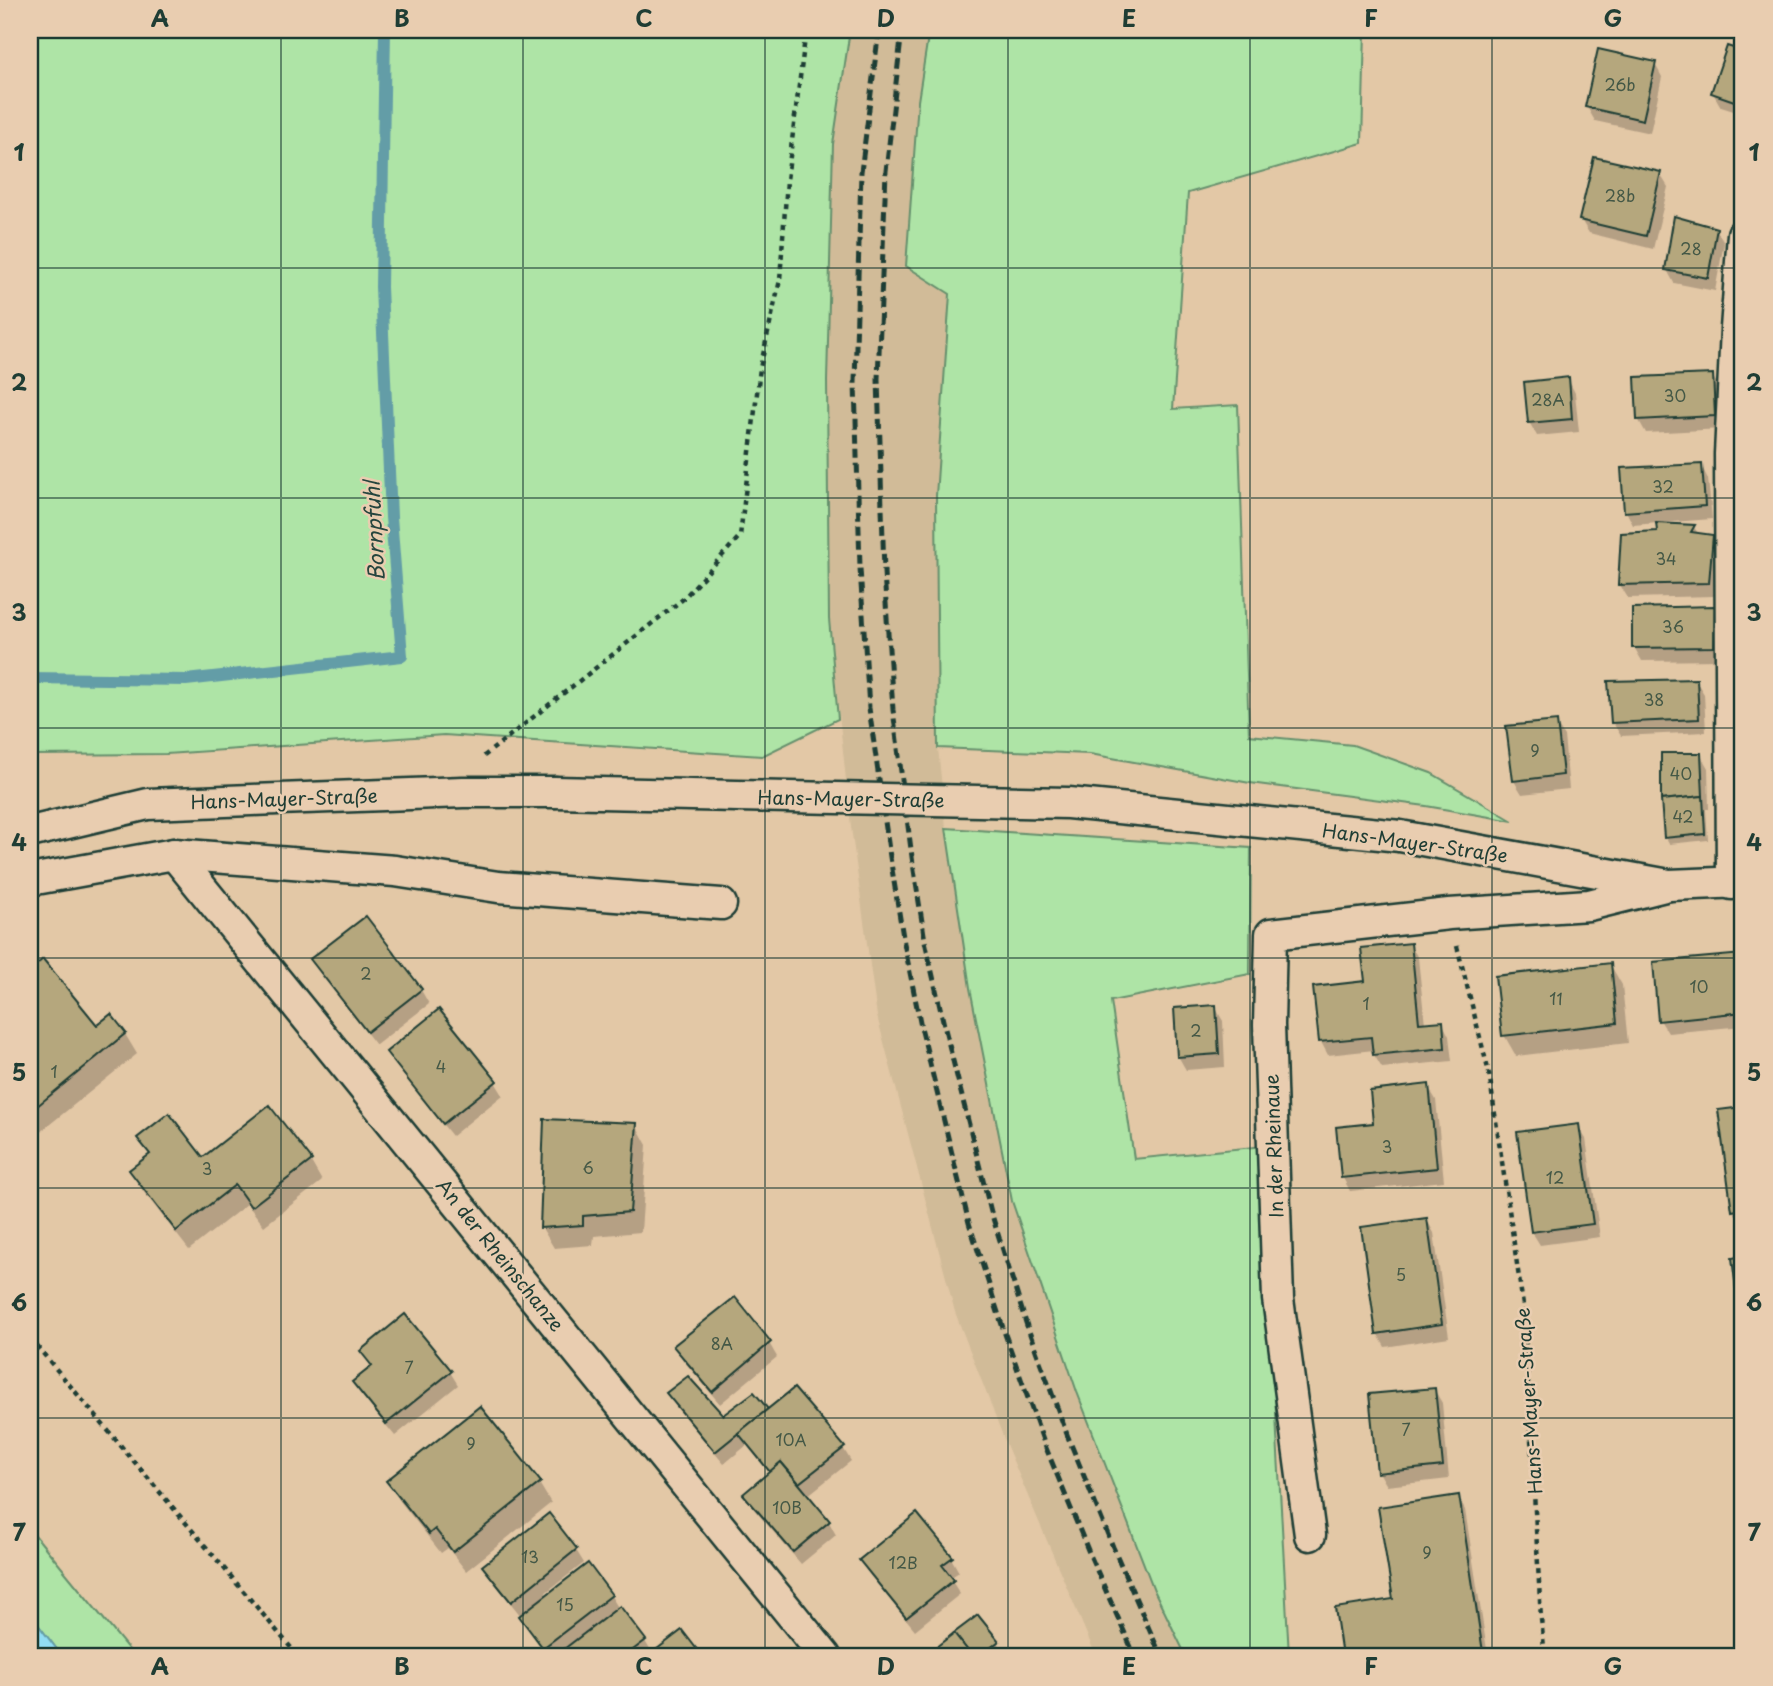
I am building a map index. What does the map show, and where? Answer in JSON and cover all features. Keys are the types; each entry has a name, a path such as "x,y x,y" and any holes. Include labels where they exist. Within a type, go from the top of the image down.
{"street":[{"path":"1738,883 1730,454 1743,234"},
{"name":"Hans-Mayer-Straße","path":"30,832 148,804 463,792 1068,803 1400,836 1669,885 1738,883"},
{"path":"30,880 174,854 394,872 498,887 721,904"},
{"name":"An der Rheinschanze","path":"174,854 825,1656"},
{"name":"Hans-Mayer-Straße","path":"1449,914 1589,905 1669,885"},
{"name":"In der Rheinaue","path":"1310,1535 1278,1299 1269,1025 1271,934 1449,914"}],"path":[{"path":"463,792 472,766 683,599 740,536 760,368 780,280 787,180 806,30"},
{"name":"Hans-Mayer-Straße","path":"1449,914 1489,1073 1524,1312 1545,1656"},
{"path":"30,1338 298,1656"}],"shaded area":[{"path":"850,30 929,30 918,101 950,294 936,496 938,748 946,828 970,988 1012,1201 1077,1392 1154,1590 1186,1656 1096,1656 1008,1449 955,1312 877,1016 851,827 829,619 827,381 833,144"}],"green space":[{"path":"30,30 850,30 833,144 827,381 829,619 838,719 762,756 444,735 166,754 30,755"},
{"path":"929,30 1365,30 1362,143 1188,193 1173,409 1238,405 1249,735 1353,745 1431,773 1513,821 1426,806 1250,783 1090,754 938,748 936,496 950,294 906,266 918,101"},
{"path":"946,828 1251,848 1250,974 1111,1001 1134,1159 1264,1146 1289,1656 1186,1656 1154,1590 1077,1392 1012,1201 970,988"},
{"path":"30,1529 134,1656 62,1656 30,1614"}],"water":[{"path":"30,1614 62,1656 30,1656"}],"building":[{"path":"1727,46 1743,51 1743,104 1711,93"},
{"path":"1598,49 1656,62 1643,120 1585,107"},
{"path":"1594,157 1661,172 1646,236 1579,220"},
{"path":"1674,216 1717,228 1708,278 1665,270"},
{"path":"1713,374 1715,416 1637,420 1635,377"},
{"path":"1569,377 1572,419 1528,423 1524,382"},
{"path":"1702,464 1705,506 1624,512 1621,468"},
{"path":"1656,523 1695,525 1691,532 1713,535 1709,583 1618,585 1621,533 1657,531"},
{"path":"1715,606 1714,647 1632,648 1632,608"},
{"path":"1697,679 1699,719 1611,723 1608,681"},
{"path":"1557,721 1563,775 1513,781 1506,726"},
{"path":"1661,753 1701,753 1703,796 1661,800"},
{"path":"1703,796 1705,834 1664,838 1661,800"},
{"path":"366,916 422,989 367,1032 310,959"},
{"path":"1411,943 1419,1023 1443,1021 1445,1048 1373,1055 1371,1037 1319,1042 1313,987 1365,981 1361,948"},
{"path":"1743,954 1743,1012 1658,1021 1653,962"},
{"path":"43,959 97,1025 111,1014 126,1033 30,1112 30,970"},
{"path":"1611,963 1617,1023 1502,1036 1495,976"},
{"path":"1216,1005 1219,1054 1177,1057 1174,1008"},
{"path":"439,1009 497,1081 443,1124 386,1052"},
{"path":"1429,1084 1437,1168 1341,1178 1336,1127 1373,1123 1370,1091"},
{"path":"269,1105 312,1160 251,1207 235,1185 176,1231 129,1170 150,1154 137,1138 169,1113 203,1157"},
{"path":"1743,1107 1743,1209 1732,1211 1718,1110"},
{"path":"544,1119 637,1123 630,1212 583,1216 583,1225 540,1228"},
{"path":"1579,1124 1593,1224 1531,1232 1517,1132"},
{"path":"1427,1218 1442,1324 1376,1334 1361,1227"},
{"path":"1743,1256 1743,1344 1732,1258"},
{"path":"735,1297 771,1342 712,1392 673,1346"},
{"path":"405,1314 452,1371 386,1424 352,1382 372,1366 360,1351"},
{"path":"688,1376 723,1415 754,1392 768,1409 715,1452 666,1393"},
{"path":"794,1388 845,1447 799,1483 781,1462 770,1472 738,1433"},
{"path":"1435,1388 1443,1466 1377,1473 1369,1394"},
{"path":"480,1406 541,1482 453,1552 435,1529 429,1534 386,1481"},
{"path":"781,1462 830,1521 793,1552 743,1494"},
{"path":"1459,1495 1483,1652 1453,1656 1342,1656 1335,1608 1393,1599 1378,1507"},
{"path":"549,1513 577,1549 511,1602 482,1566"},
{"path":"917,1513 953,1557 942,1565 954,1580 906,1618 859,1560"},
{"path":"588,1563 612,1595 543,1648 519,1616"},
{"path":"620,1606 646,1640 625,1656 555,1656"},
{"path":"978,1615 999,1641 980,1656 972,1656 954,1633"},
{"path":"682,1630 702,1656 648,1656"},
{"path":"954,1633 972,1656 926,1655"}],"waterway":[{"name":"Bornpfuhl","path":"30,678 186,680 402,656 391,517 381,287 385,30"}],"railway":[{"path":"879,30 861,172 855,382 860,568 869,708 890,857 921,1027 969,1223 1044,1443 1135,1656"},
{"path":"902,30 886,171 878,379 884,572 893,710 925,941 991,1212 1027,1326 1068,1437 1161,1656"}]}
